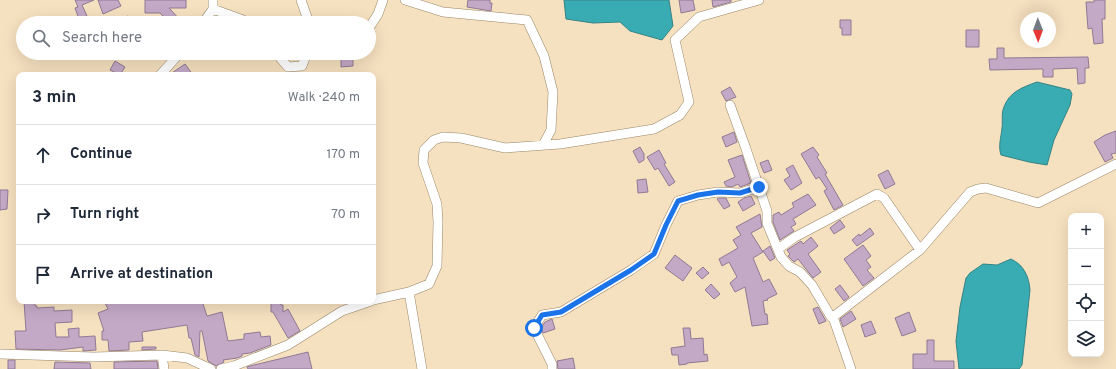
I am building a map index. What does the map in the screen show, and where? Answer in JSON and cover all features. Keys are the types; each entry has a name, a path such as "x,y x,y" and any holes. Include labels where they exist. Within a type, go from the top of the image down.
{"street":[{"path":"301,0 307,16"},
{"path":"376,17 384,0"},
{"path":"405,0 443,12 527,20 544,56 553,92 551,130 543,145"},
{"path":"376,300 409,292 429,284 437,266 437,204 423,164 424,150 434,140 443,137 461,138 505,148 560,144 654,129 680,115 689,102 676,40 699,17 757,0"},
{"path":"207,16 213,4 236,16"},
{"path":"163,72 174,60"},
{"path":"282,60 288,67 302,66 304,60"},
{"path":"730,105 746,146 759,187 766,211 767,223 781,257 788,266 800,272 812,285 833,318 851,369"},
{"path":"833,318 920,250 970,192 986,188 1038,203 1116,164"},
{"path":"552,369 552,364 534,328 542,315 561,312 631,270 654,254 678,201 698,195 718,192 740,193 759,187"},
{"path":"778,249 795,237 877,194 884,198 920,250"},
{"path":"409,292 422,369"},
{"path":"221,369 234,366 288,345 342,311 363,304"},
{"path":"0,354 94,357 162,355 187,358 211,369"},
{"path":"162,355 164,369"}],"water":[{"path":"564,0 669,0 673,26 662,40 630,31 620,22 593,23 566,19"},
{"path":"1037,82 1070,90 1072,94 1070,105 1054,140 1047,165 1001,155 1000,152 1003,109 1006,102 1009,97 1017,91"},
{"path":"1011,259 1016,262 1025,272 1030,290 1022,365 1019,369 959,369 956,341 960,307 966,278 970,273 983,264 997,265"}],"building":[{"path":"75,0 94,0 82,5 87,16 78,16 75,8 78,7"},
{"path":"98,0 118,0 121,6 103,14"},
{"path":"145,0 186,0 186,8 169,8 176,16 163,16 160,13 145,13"},
{"path":"468,0 490,0 490,3 492,3 491,11 467,7"},
{"path":"679,0 693,0 695,10 681,13"},
{"path":"712,0 731,0 731,2 713,7"},
{"path":"1094,0 1105,0 1105,19 1102,19 1103,43 1094,44 1092,28 1088,29 1086,2 1094,2"},
{"path":"840,20 851,20 851,35 842,35"},
{"path":"966,30 979,30 979,47 966,47"},
{"path":"997,48 1004,48 1004,58 1088,57 1089,68 1085,68 1085,83 1078,84 1077,68 1053,69 1053,77 1043,77 1043,69 990,70 989,59 997,59"},
{"path":"341,60 353,60 353,66 341,67"},
{"path":"115,61 125,67 122,72 114,72 110,70"},
{"path":"185,64 191,72 173,72"},
{"path":"730,87 736,97 726,101 721,92"},
{"path":"1116,131 1116,153 1111,154 1113,158 1105,162 1094,142 1105,135"},
{"path":"734,132 737,142 726,147 722,137"},
{"path":"640,147 644,154 644,160 639,163 633,151"},
{"path":"813,147 819,155 817,157 827,173 825,174 843,205 834,210 824,191 827,189 819,177 816,179 801,154"},
{"path":"659,150 666,163 664,164 675,182 669,186 658,168 655,170 647,157"},
{"path":"742,155 751,183 740,187 738,184 732,187 726,186 724,182 735,177 728,160"},
{"path":"768,160 772,170 764,173 760,163"},
{"path":"793,165 802,183 791,190 784,180 790,176 786,169"},
{"path":"888,170 895,184 885,189 878,175"},
{"path":"646,179 648,192 638,193 637,180"},
{"path":"0,190 8,190 7,209 0,210"},
{"path":"808,194 816,205 793,219 796,224 791,227 794,231 780,240 773,222 773,215 779,212 781,215 794,207 792,203"},
{"path":"751,196 755,204 743,211 738,202"},
{"path":"726,198 730,206 724,209 717,199"},
{"path":"760,214 762,227 751,233 763,252 753,258 763,282 769,279 777,294 767,299 768,300 763,301 768,324 752,326 745,287 735,292 730,283 737,277 729,262 722,266 719,259 738,248 733,240 741,235 736,227"},
{"path":"840,220 845,227 834,234 830,228"},
{"path":"870,228 874,234 857,246 852,240"},
{"path":"811,237 818,246 808,254 821,272 813,278 798,259 794,262 788,256 790,254 787,250 801,241 803,244"},
{"path":"863,245 871,256 866,260 871,267 867,270 874,278 863,286 844,259"},
{"path":"770,246 775,258 770,261 763,251"},
{"path":"675,255 692,268 683,281 665,268"},
{"path":"703,267 709,273 702,279 696,273"},
{"path":"711,284 720,294 714,299 705,290"},
{"path":"840,285 849,297 844,301 835,289"},
{"path":"24,304 35,304 37,308 54,307 54,311 72,310 72,322 55,323 56,337 69,337 68,329 79,328 79,337 95,336 96,350 83,351 83,347 60,350 16,349 15,331 26,331"},
{"path":"106,304 203,304 207,316 222,312 228,341 244,339 244,334 260,332 261,337 270,336 271,345 250,353 242,354 242,356 237,358 223,360 224,362 216,366 208,361 202,331 200,331 199,357 195,355 191,338 189,338 187,325 142,332 143,341 129,342 129,350 109,351 108,340 102,340 102,331 104,331 98,313 108,309"},
{"path":"271,304 283,305 283,312 288,309 300,331 288,338 273,312 271,312"},
{"path":"818,307 826,321 819,324 813,309"},
{"path":"851,311 856,319 843,327 840,319"},
{"path":"909,312 916,331 902,336 895,318"},
{"path":"552,319 555,329 543,333 541,328 545,322"},
{"path":"871,321 876,333 865,337 861,325"},
{"path":"683,328 690,328 691,339 703,338 704,355 707,354 708,361 679,365 678,355 672,355 671,348 685,346"},
{"path":"927,340 934,340 934,361 954,361 954,369 913,369 913,354 927,354"},
{"path":"142,347 156,347 156,349 142,350"},
{"path":"308,352 312,369 248,369 247,367 250,366"},
{"path":"573,358 575,369 558,369 557,361"},
{"path":"8,360 15,360 15,369 8,369"},
{"path":"157,361 158,369 114,369 114,362"},
{"path":"55,362 90,363 91,369 54,369"}],"route":[{"path":"534,328 542,315 561,312 631,270 654,254 678,201 698,195 718,192 740,193 759,187"}]}
